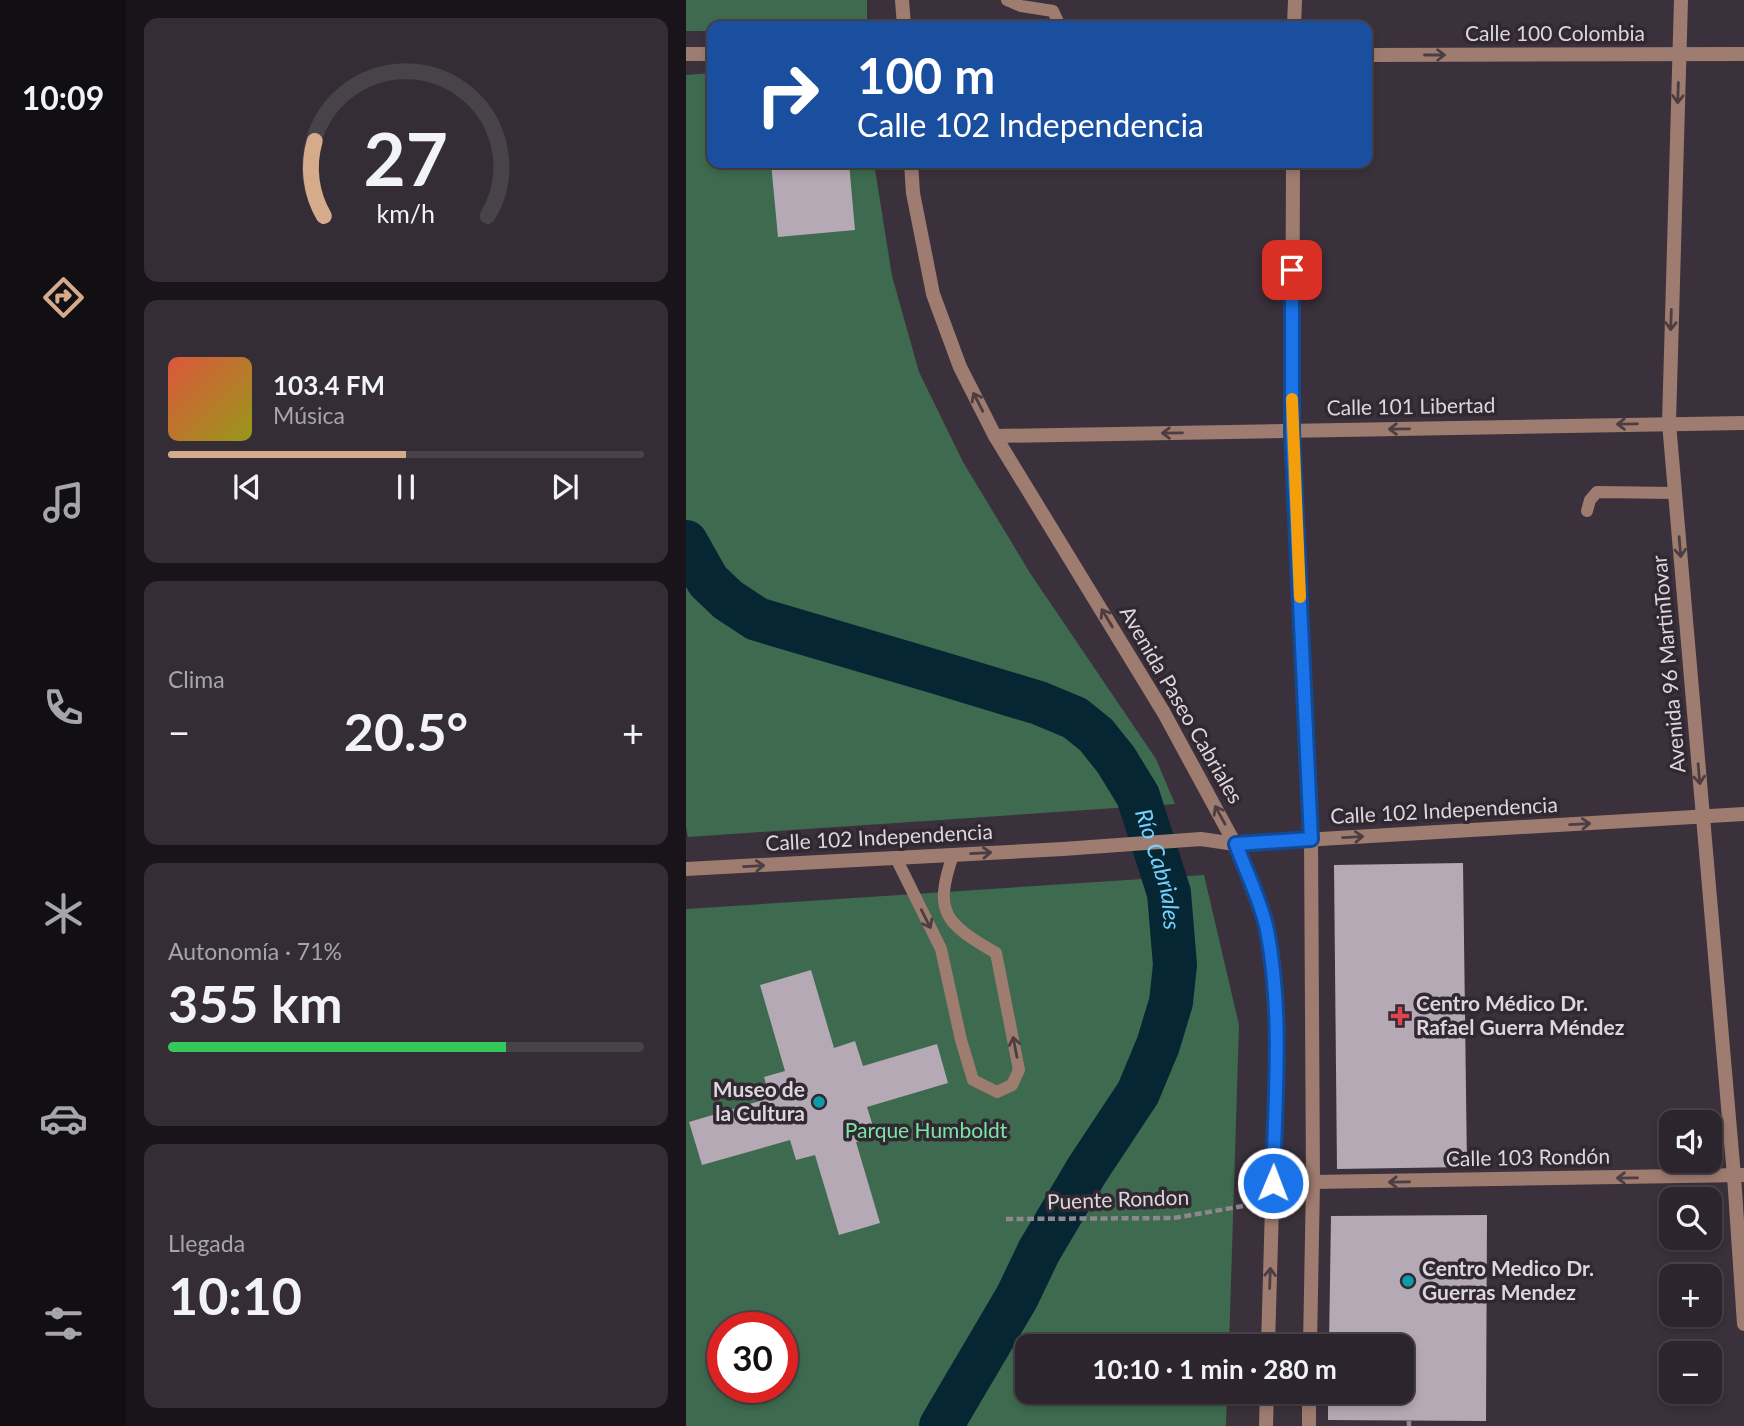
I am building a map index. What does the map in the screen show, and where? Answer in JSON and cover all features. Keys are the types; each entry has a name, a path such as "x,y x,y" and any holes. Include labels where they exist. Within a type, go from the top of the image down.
{"street":[{"path":"902,0 904,21"},
{"path":"1294,21 1295,0"},
{"name":"Avenida 96 MartinTovar","path":"1681,0 1669,423 1703,816 1739,1176 1744,1324"},
{"path":"686,54 707,54"},
{"name":"Calle 100 Colombia","path":"1372,55 1744,54"},
{"name":"Avenida Paseo Cabriales","path":"911,168 913,193 933,294 960,367 995,436 1164,713 1236,844 1267,928 1277,1031 1268,1334"},
{"path":"1293,168 1292,431 1311,839 1313,1182 1310,1334"},
{"name":"Calle 101 Libertad","path":"995,436 1669,423 1744,424"},
{"name":"Calle 102 Independencia","path":"686,870 1201,839 1236,844 1744,814"},
{"name":"Calle 103 Rondón","path":"1313,1182 1739,1176"},
{"path":"1266,1426 1267,1404"},
{"path":"1309,1426 1310,1404"}],"lane":[{"path":"1007,0 1021,6 1053,12 1058,21"},
{"path":"1587,512 1590,500 1597,492 1675,493"},
{"path":"895,858 941,949 961,1040 973,1080 996,1092 1012,1085 1019,1070 996,953 966,935 943,908 942,885 953,855"}],"path":[{"name":"Puente Rondon","path":"1006,1219 1174,1218 1253,1203 1273,1206"}],"green space":[{"path":"686,0 867,0 867,21 707,21 707,31 686,31"},
{"path":"707,73 707,168 875,168 892,276 919,372 963,462 1030,573 1156,759 1175,804 688,837 686,75"},
{"name":"Parque Humboldt","path":"1204,875 1239,1025 1229,1334 1015,1334 1015,1404 1227,1404 1226,1426 686,1426 686,909"}],"building":[{"path":"771,168 849,168 855,230 778,237"},
{"name":"Centro Médico Dr. Rafael Guerra Méndez","path":"1463,863 1467,1167 1337,1169 1334,865"},
{"name":"Museo de la Cultura","path":"811,970 834,1048 855,1041 863,1066 937,1044 948,1083 867,1107 876,1136 856,1142 880,1223 839,1235 815,1155 796,1160 790,1140 702,1165 689,1122 770,1098 764,1077 785,1071 760,985"},
{"name":"Centro Medico Dr. Guerras Mendez","path":"1487,1215 1486,1421 1328,1420 1328,1404 1414,1404 1414,1334 1329,1334 1331,1216"}],"waterway":[{"name":"Río Cabriales","path":"686,542 708,581 728,600 757,619 1039,703 1075,718 1096,735 1116,760 1138,796 1169,893 1175,965 1171,1002 1158,1045 1138,1093 1087,1170 1039,1251 1017,1297 941,1426"}],"slow traffic":[{"path":"1292,399 1300,597"}],"place":[{"name":"Centro Médico Dr. Rafael Guerra Méndez","path":"1400,1016"},
{"name":"Museo de la Cultura","path":"819,1102"},
{"name":"Centro Medico Dr. Guerras Mendez","path":"1408,1281"}],"route":[{"path":"1273,1183 1277,1031 1275,993 1267,928 1236,844 1311,839 1292,431 1292,270"}]}
